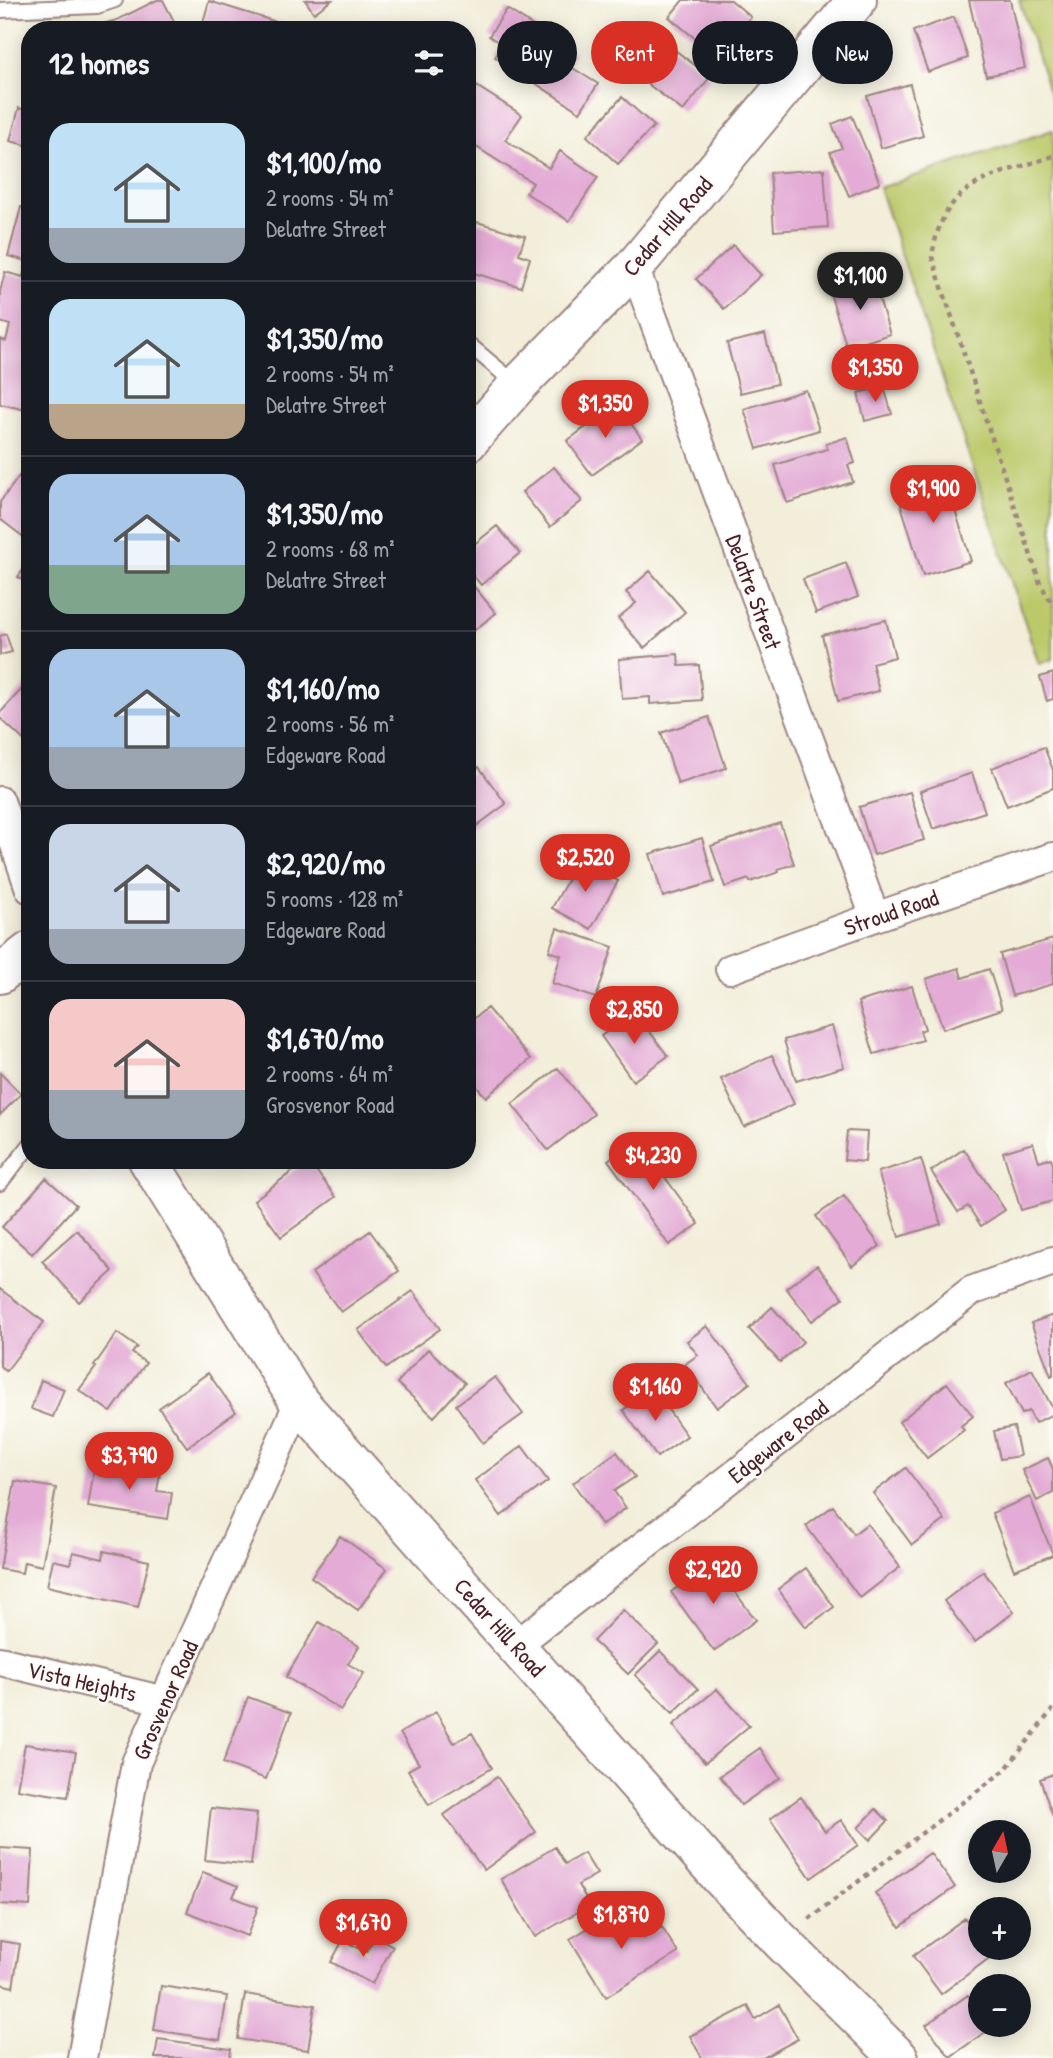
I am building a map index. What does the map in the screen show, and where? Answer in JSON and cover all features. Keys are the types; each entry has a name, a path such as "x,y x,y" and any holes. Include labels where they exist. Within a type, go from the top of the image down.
{"street":[{"name":"Cedar Hill Road","path":"476,433 517,385 634,267 857,0"},
{"name":"Delatre Street","path":"634,267 875,917"},
{"path":"0,802 21,863"},
{"name":"Stroud Road","path":"730,969 1053,857"},
{"path":"0,974 21,959"},
{"name":"Cedar Hill Road","path":"154,1169 299,1402 722,1879 899,2058"},
{"name":"Edgeware Road","path":"516,1645 971,1291 1053,1261"},
{"name":"Grosvenor Road","path":"82,2058 136,1763 299,1402"},
{"name":"Vista Heights","path":"0,1661 165,1701"}],"lane":[{"path":"0,10 97,6 115,0"},
{"path":"476,351 517,385"},
{"path":"0,1183 21,1156"}],"path":[{"path":"1053,156 973,184 956,198 943,216 935,236 932,257 1040,583 1053,606"},
{"path":"780,1940 1005,1770 1053,1709"}],"green space":[{"path":"1019,0 1053,0 1053,103"},
{"path":"1053,130 1053,659 1039,664 879,188"}],"building":[{"path":"157,0 163,0 174,21 113,21"},
{"path":"305,0 332,0 314,13"},
{"path":"683,0 731,0 751,17 748,21 692,21 692,36 678,24 678,21 669,17"},
{"path":"969,0 1010,0 1025,68 986,76"},
{"path":"209,1 273,21 203,21"},
{"path":"507,9 526,21 499,21"},
{"path":"954,17 968,58 928,72 913,31"},
{"path":"497,24 497,41 489,36"},
{"path":"678,52 692,63 692,84 704,84 683,111 648,84 678,84"},
{"path":"577,71 591,80 591,84 598,84 580,112 537,84 577,84"},
{"path":"910,84 923,136 881,148 867,96"},
{"path":"476,86 522,115 505,140 549,168 560,151 598,177 569,221 526,193 533,183 476,147"},
{"path":"622,97 654,126 618,164 587,136"},
{"path":"19,108 21,109 21,144 10,141"},
{"path":"852,116 880,183 849,196 830,152 842,148 832,124"},
{"path":"824,169 828,227 774,231 770,173"},
{"path":"21,207 21,259 8,256"},
{"path":"477,222 525,236 519,254 530,258 521,287 476,274"},
{"path":"733,245 761,275 724,309 696,279"},
{"path":"5,272 21,276 21,409 0,404 0,339 6,341 10,325 0,322 0,292"},
{"path":"872,276 890,334 847,348 829,290"},
{"path":"765,334 777,384 740,393 727,343"},
{"path":"884,387 892,414 865,421 858,393"},
{"path":"806,390 819,430 757,449 744,409"},
{"path":"617,404 642,439 592,475 567,441"},
{"path":"847,437 855,463 848,465 853,482 787,503 775,465 827,449 826,444"},
{"path":"554,467 582,501 550,527 522,492"},
{"path":"20,475 21,535 0,519 0,502"},
{"path":"944,475 971,561 923,576 896,489"},
{"path":"497,526 520,553 481,585 476,579 476,543"},
{"path":"846,563 858,597 816,613 803,579"},
{"path":"650,571 685,612 644,648 618,618 636,603 626,592"},
{"path":"476,589 496,613 476,629"},
{"path":"886,620 895,657 872,663 879,691 838,701 822,635"},
{"path":"6,634 12,652 0,655 0,636"},
{"path":"678,654 679,666 699,665 702,700 650,704 650,697 622,699 619,659"},
{"path":"1053,673 1053,699 1047,701 1040,677"},
{"path":"21,690 21,738 0,718 0,713"},
{"path":"709,717 726,768 678,784 661,733"},
{"path":"1044,747 1053,770 1053,788 1007,806 992,768"},
{"path":"479,767 506,804 476,826 476,769"},
{"path":"972,773 985,812 933,829 920,791"},
{"path":"910,792 924,840 874,855 859,807"},
{"path":"780,823 794,864 750,882 749,879 725,887 711,846"},
{"path":"702,838 714,882 663,897 650,854"},
{"path":"579,859 618,881 591,929 552,908"},
{"path":"557,928 613,947 596,998 552,983 561,955 549,951"},
{"path":"1053,939 1053,984 1012,996 1000,954"},
{"path":"959,968 962,978 989,969 1002,1009 943,1029 926,979"},
{"path":"912,986 925,1029 920,1031 923,1040 874,1054 858,1002"},
{"path":"487,1008 531,1059 486,1097 476,1086 476,1017"},
{"path":"635,1012 668,1056 633,1081 601,1036"},
{"path":"832,1026 844,1067 796,1081 784,1040"},
{"path":"772,1055 794,1104 744,1127 721,1079"},
{"path":"558,1068 594,1114 548,1150 512,1104"},
{"path":"0,1073 21,1094 0,1115"},
{"path":"847,1131 867,1132 865,1162 844,1160"},
{"path":"637,1139 699,1224 669,1245 608,1160"},
{"path":"1033,1143 1039,1161 1051,1158 1053,1201 1021,1210 1003,1152"},
{"path":"964,1149 1005,1210 981,1226 968,1206 958,1212 931,1171"},
{"path":"921,1159 941,1224 899,1237 878,1172"},
{"path":"296,1169 315,1169 336,1197 281,1237 254,1200"},
{"path":"46,1178 76,1205 32,1254 2,1227"},
{"path":"844,1196 880,1246 852,1266 816,1216"},
{"path":"77,1230 113,1271 79,1302 42,1261"},
{"path":"370,1231 399,1271 341,1312 312,1273"},
{"path":"817,1265 843,1298 812,1321 786,1288"},
{"path":"0,1289 44,1322 6,1371 0,1366"},
{"path":"413,1291 440,1329 386,1368 358,1330"},
{"path":"772,1307 803,1342 780,1362 749,1329"},
{"path":"1053,1315 1053,1375 1051,1376 1031,1323"},
{"path":"707,1326 750,1383 717,1408 685,1364 698,1355 687,1341"},
{"path":"117,1333 137,1347 132,1353 146,1363 111,1412 79,1390"},
{"path":"428,1349 465,1383 434,1417 397,1383"},
{"path":"1032,1369 1053,1409 1053,1414 1035,1423 1029,1411 1022,1414 1006,1383"},
{"path":"208,1373 236,1412 187,1447 159,1408"},
{"path":"495,1377 523,1414 483,1443 456,1405"},
{"path":"41,1380 64,1389 53,1417 31,1409"},
{"path":"947,1383 973,1416 961,1426 964,1430 927,1458 899,1422"},
{"path":"653,1389 687,1436 657,1457 623,1410"},
{"path":"1014,1427 1020,1456 1000,1459 994,1431"},
{"path":"522,1446 548,1481 501,1516 475,1480"},
{"path":"617,1452 635,1477 614,1491 626,1508 602,1525 573,1483"},
{"path":"1048,1458 1053,1469 1053,1493 1037,1501 1022,1470"},
{"path":"95,1463 160,1473 157,1491 172,1493 168,1519 88,1507"},
{"path":"906,1468 945,1520 912,1545 873,1493"},
{"path":"15,1481 56,1488 42,1566 24,1562 22,1573 0,1569"},
{"path":"1030,1497 1053,1555 1014,1570 992,1513"},
{"path":"833,1506 854,1534 867,1524 900,1567 860,1598 806,1526"},
{"path":"340,1536 387,1569 358,1610 311,1577"},
{"path":"104,1551 149,1561 138,1607 47,1586 53,1560 70,1564 73,1552 103,1559"},
{"path":"712,1562 756,1620 714,1651 671,1592"},
{"path":"806,1568 834,1607 806,1627 778,1589"},
{"path":"983,1571 1014,1612 975,1642 944,1601"},
{"path":"623,1610 658,1644 628,1674 593,1641"},
{"path":"319,1622 359,1646 348,1664 364,1673 341,1710 286,1677"},
{"path":"660,1651 698,1689 673,1713 635,1675"},
{"path":"717,1689 749,1726 705,1763 673,1725"},
{"path":"248,1697 291,1713 266,1779 223,1763"},
{"path":"436,1712 454,1743 472,1733 492,1768 429,1805 408,1770 419,1764 400,1733"},
{"path":"25,1744 76,1752 68,1797 17,1789"},
{"path":"760,1748 780,1778 741,1805 720,1776"},
{"path":"1053,1774 1053,1817 1040,1779"},
{"path":"497,1777 536,1832 484,1870 444,1815"},
{"path":"801,1797 825,1831 841,1820 858,1845 811,1878 770,1819"},
{"path":"211,1808 257,1813 251,1865 205,1860"},
{"path":"876,1809 888,1821 870,1840 858,1828"},
{"path":"555,1847 565,1864 584,1853 597,1874 578,1885 590,1905 535,1937 501,1879"},
{"path":"0,1848 33,1850 30,1906 0,1904"},
{"path":"930,1853 955,1887 900,1927 875,1893"},
{"path":"203,1872 238,1886 233,1897 258,1907 247,1936 187,1912"},
{"path":"625,1906 644,1938 662,1927 678,1953 606,1997 570,1939"},
{"path":"965,1918 968,1922 968,1960 987,1960 941,1994 913,1956"},
{"path":"375,1936 393,1946 372,1984 331,1962 343,1940 367,1952"},
{"path":"0,1941 20,1944 13,1987 0,1984"},
{"path":"161,1986 227,1996 220,2040 154,2030"},
{"path":"245,1994 315,2005 308,2050 238,2039"},
{"path":"968,1995 968,2037 978,2037 950,2057 926,2025"},
{"path":"779,2005 798,2039 763,2058 702,2058 690,2036 748,2006 755,2019"},
{"path":"158,2039 231,2049 230,2058 155,2058"}]}
